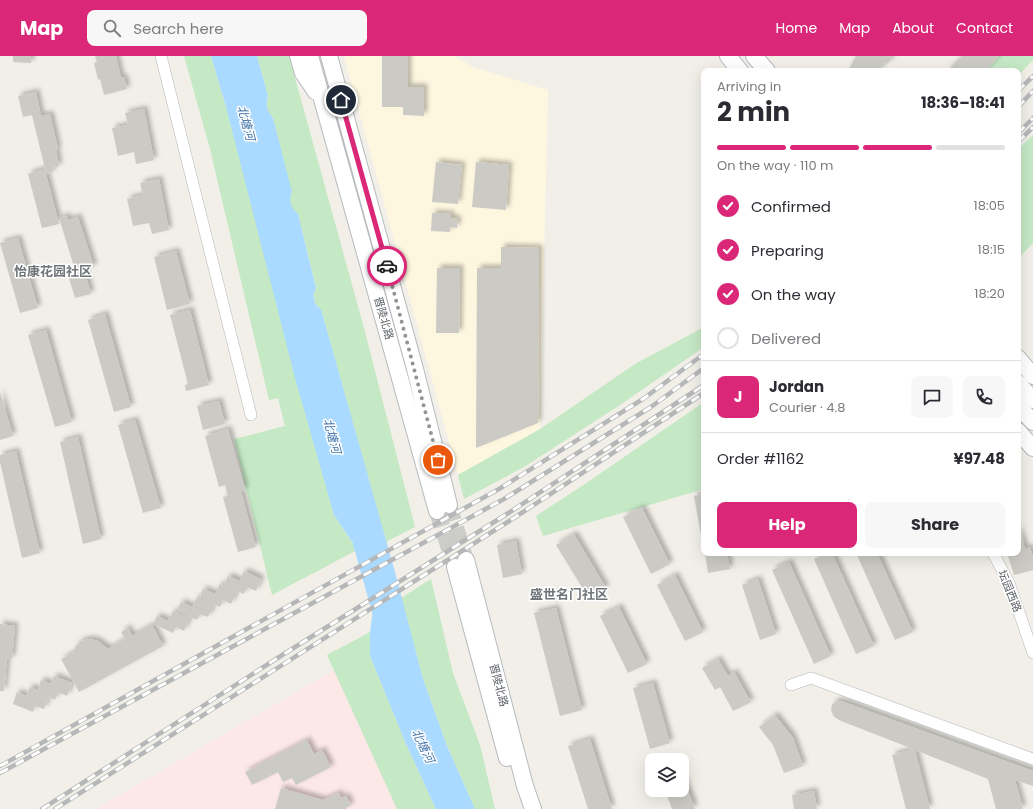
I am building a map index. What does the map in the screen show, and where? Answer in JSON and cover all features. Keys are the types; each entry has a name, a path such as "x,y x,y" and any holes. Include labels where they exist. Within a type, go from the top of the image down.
{"main road":[{"path":"298,56 303,73 324,105"},
{"name":"晋陵北路","path":"310,56 443,508 415,369 329,56"},
{"path":"728,56 738,68"},
{"path":"741,56 751,68"},
{"path":"754,56 764,68"},
{"path":"1021,362 1033,376"},
{"path":"1021,386 1033,400"},
{"path":"1021,409 1033,422"},
{"path":"1021,434 1033,448"},
{"name":"晋陵北路","path":"522,809 515,789 460,564 533,809"}],"street":[{"path":"161,56 251,415"},
{"name":"坛园西路","path":"995,556 1010,583 1033,653"},
{"path":"791,685 811,678 1033,759"}],"shaded area":[{"path":"344,56 455,56 473,67 548,90 540,429 458,475"},
{"path":"334,670 397,809 96,809"}],"green space":[{"path":"184,56 211,56 225,103 334,515 357,550 272,595 234,439 285,426 278,398 269,400 210,149"},
{"path":"257,56 289,56 364,328 415,527 386,542 321,309 316,305 314,300 316,287 298,214 291,207 273,118 267,108 268,96"},
{"path":"999,56 1033,56 1033,60 1021,73 1021,68 988,68"},
{"path":"1033,135 1033,243 1021,256 1021,146"},
{"path":"701,329 701,349 620,405 524,467 464,499 458,475 540,429 635,364"},
{"path":"701,404 701,490 543,536 536,516"},
{"path":"431,579 453,673 480,745 495,809 475,809 447,746 423,679 401,598"},
{"path":"370,632 370,656 406,744 436,809 397,809 327,655"}],"water":[{"path":"211,56 257,56 268,96 267,108 273,118 292,192 290,199 291,204 298,214 316,288 314,300 316,305 321,309 395,572 423,679 447,746 475,809 436,809 406,744 370,656 370,632 377,579 334,515 295,378 225,103"}],"building":[{"path":"13,56 31,56 31,63 13,62"},
{"path":"95,56 116,56 121,78 124,77 127,89 104,95 100,79 98,80 94,63 97,62"},
{"path":"382,56 408,56 408,87 424,87 424,116 403,115 403,107 382,107"},
{"path":"856,56 892,56 888,64 884,62 881,68 850,68"},
{"path":"962,56 999,56 988,68 950,68"},
{"path":"36,92 41,116 50,114 58,149 56,150 59,166 52,168 53,172 46,174 59,224 42,228 28,174 45,169 32,115 23,117 18,96"},
{"path":"144,109 154,160 136,164 134,152 118,156 112,128 128,125 125,113"},
{"path":"436,162 462,165 458,204 432,202"},
{"path":"476,162 509,165 506,210 472,207"},
{"path":"159,179 169,230 152,234 149,223 133,226 127,199 143,195 140,183"},
{"path":"432,213 451,214 451,218 458,219 457,228 450,227 450,232 431,231"},
{"path":"67,216 68,220 78,217 94,267 84,270 91,294 75,298 68,275 76,273 59,218"},
{"path":"18,238 38,308 20,313 0,243"},
{"path":"501,247 539,248 538,423 476,448 477,268 501,268"},
{"path":"176,251 190,304 167,310 154,257"},
{"path":"437,268 460,268 459,333 436,333"},
{"path":"190,310 209,385 186,391 185,385 188,384 170,315"},
{"path":"105,314 131,407 114,412 88,320"},
{"path":"46,330 72,422 55,427 28,335"},
{"path":"0,392 13,436 0,440"},
{"path":"219,401 225,424 203,430 197,406"},
{"path":"135,420 161,508 143,513 118,425"},
{"path":"228,429 245,490 241,491 256,547 238,552 223,497 228,496 225,485 219,487 205,436"},
{"path":"78,437 101,539 83,544 60,442"},
{"path":"16,451 40,553 22,558 0,462 0,455"},
{"path":"701,495 701,535 694,496"},
{"path":"642,508 670,564 651,574 623,517"},
{"path":"574,534 606,588 589,599 556,545"},
{"path":"1021,536 1025,549 1030,547 1033,558 1033,570 1014,575 1008,556 1021,556"},
{"path":"516,541 522,574 503,578 497,545"},
{"path":"705,556 728,556 730,569 708,573"},
{"path":"821,556 833,556 874,646 856,654 814,559"},
{"path":"857,556 878,556 913,632 895,640"},
{"path":"789,562 831,656 814,664 772,570"},
{"path":"244,571 261,579 256,591 247,587 244,594 224,585 228,576 240,581"},
{"path":"675,575 703,632 685,641 657,585"},
{"path":"758,579 776,634 760,640 742,585"},
{"path":"220,584 237,591 231,604 223,600 220,607 200,597 203,589 215,594"},
{"path":"197,597 214,605 208,617 200,614 197,620 177,611 181,602 192,607"},
{"path":"619,607 647,664 628,673 600,616"},
{"path":"556,608 582,710 560,716 534,613"},
{"path":"173,611 190,618 184,631 176,627 173,633 153,624 157,616 168,621"},
{"path":"0,624 15,626 12,659 7,658 4,691 0,691"},
{"path":"152,625 163,646 79,692 61,659 74,652 75,647 81,641 89,639 98,641 108,649 125,639 121,632 128,628 132,636"},
{"path":"718,659 728,676 734,672 751,702 733,711 720,687 715,690 702,668"},
{"path":"54,676 72,683 67,696 58,692 55,700 49,697 44,709 35,706 33,712 13,704 17,692 26,696 30,687 38,690 41,680 51,684"},
{"path":"653,683 670,743 650,749 633,688"},
{"path":"836,701 844,702 1033,771 1033,786 1015,780 1023,809 996,809 988,779 915,750 930,809 906,809 892,755 913,749 834,717 831,710 832,705"},
{"path":"775,715 793,738 803,766 784,773 773,745 759,727"},
{"path":"590,739 612,809 588,809 568,746"},
{"path":"307,740 314,754 322,750 331,767 296,785 292,778 283,782 278,772 252,785 245,772"},
{"path":"281,788 323,800 339,793 341,798 346,796 351,805 346,808 347,809 275,809"},
{"path":"814,791 817,809 794,809 792,795"},
{"path":"689,794 695,809 672,809 668,797 689,797"}],"waterway":[{"name":"北塘河","path":"362,543 382,614"}],"tunnel":[{"path":"449,505 466,560"},
{"path":"437,511 455,567"}],"railway":[{"path":"1021,88 1033,76"},
{"path":"1021,104 1033,91"},
{"path":"1021,130 1033,118"},
{"path":"1021,139 1033,127"},
{"path":"0,766 499,489 643,399 701,356"},
{"path":"0,773 504,499 651,407 701,370"},
{"path":"42,809 276,659 510,512 701,387"},
{"path":"55,809 514,518 701,395"}],"way so far":[{"path":"387,266 438,460"}],"district":[{"name":"怡康花园社区","path":"53,271"},
{"name":"盛世名门社区","path":"569,594"}],"route":[{"path":"341,100 387,266"}]}
